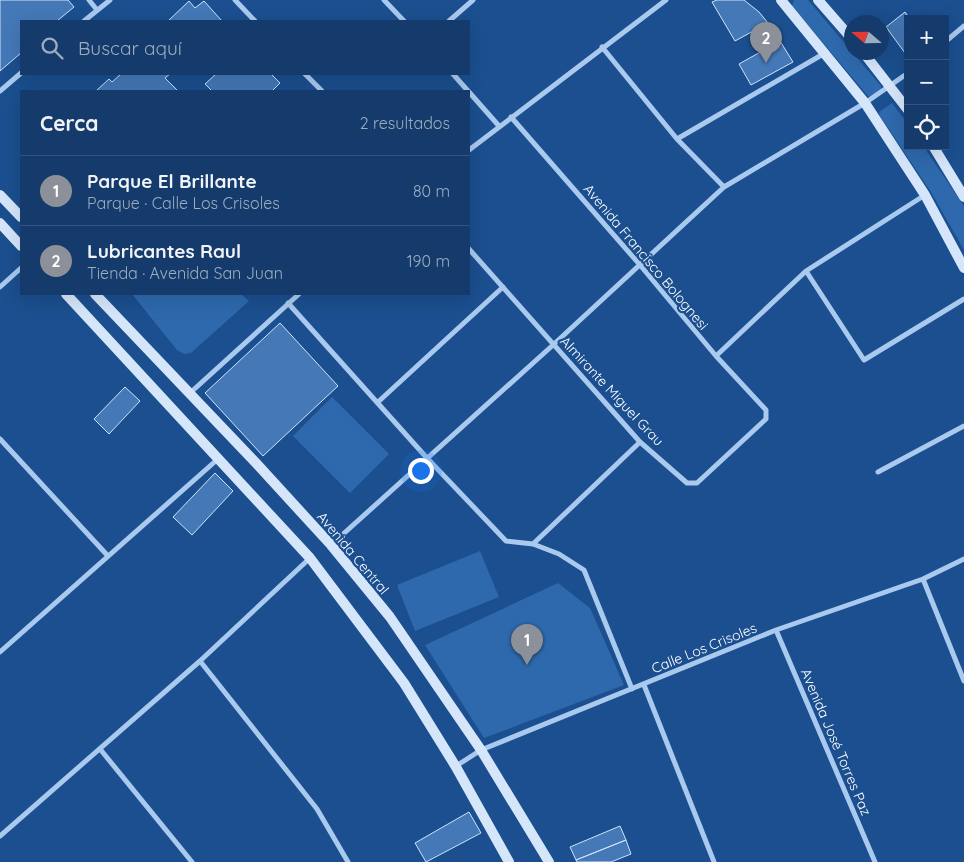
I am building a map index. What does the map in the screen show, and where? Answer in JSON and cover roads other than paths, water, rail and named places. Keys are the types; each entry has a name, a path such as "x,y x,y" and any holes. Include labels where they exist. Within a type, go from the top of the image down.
{"main road":[{"path":"781,0 826,52 865,103 925,195 964,268"},
{"path":"818,0 844,30"},
{"path":"870,60 904,105"},
{"path":"935,150 964,197"},
{"path":"0,195 20,216"},
{"path":"0,223 20,245"},
{"path":"67,295 310,558 404,682 456,767 509,862"},
{"name":"Avenida Central","path":"96,295 331,545 390,617 481,750 549,862"}],"street":[{"path":"88,0 97,10"},
{"path":"85,20 110,0"},
{"path":"235,0 254,20"},
{"path":"384,0 403,20"},
{"path":"450,20 473,0"},
{"path":"470,149 602,46 666,0"},
{"path":"949,39 964,26"},
{"path":"602,46 677,139 724,187"},
{"path":"677,139 826,52"},
{"path":"0,91 20,74"},
{"path":"306,75 321,90"},
{"path":"454,75 466,90"},
{"path":"331,545 554,345 724,187 865,103 904,76"},
{"path":"470,94 499,126"},
{"name":"Avenida Francisco Bolognesi","path":"511,116 716,356 766,410"},
{"path":"716,356 806,271 925,195"},
{"name":"Almirante Miguel Grau","path":"470,250 640,442 687,483 697,483 766,419 766,410"},
{"path":"0,287 20,269"},
{"path":"806,271 864,360 964,299"},
{"path":"378,402 503,287"},
{"path":"190,393 298,295"},
{"path":"288,303 426,458 506,541 533,544 558,554 584,570 632,689"},
{"path":"878,472 964,426"},
{"path":"0,439 108,556"},
{"path":"533,544 640,442"},
{"path":"0,652 219,458"},
{"path":"0,836 200,661 310,558"},
{"name":"Calle Los Crisoles","path":"456,767 481,750 776,630 923,578 964,559"},
{"path":"923,578 964,681"},
{"name":"Avenida José Torres Paz","path":"776,630 875,862"},
{"path":"0,641 6,647"},
{"path":"200,661 317,809 348,862"},
{"path":"644,685 714,862"},
{"path":"100,749 192,862"}],"place":[{"name":"Lubricantes Raul","path":"766,63"},
{"name":"Parque El Brillante","path":"527,665"}]}
